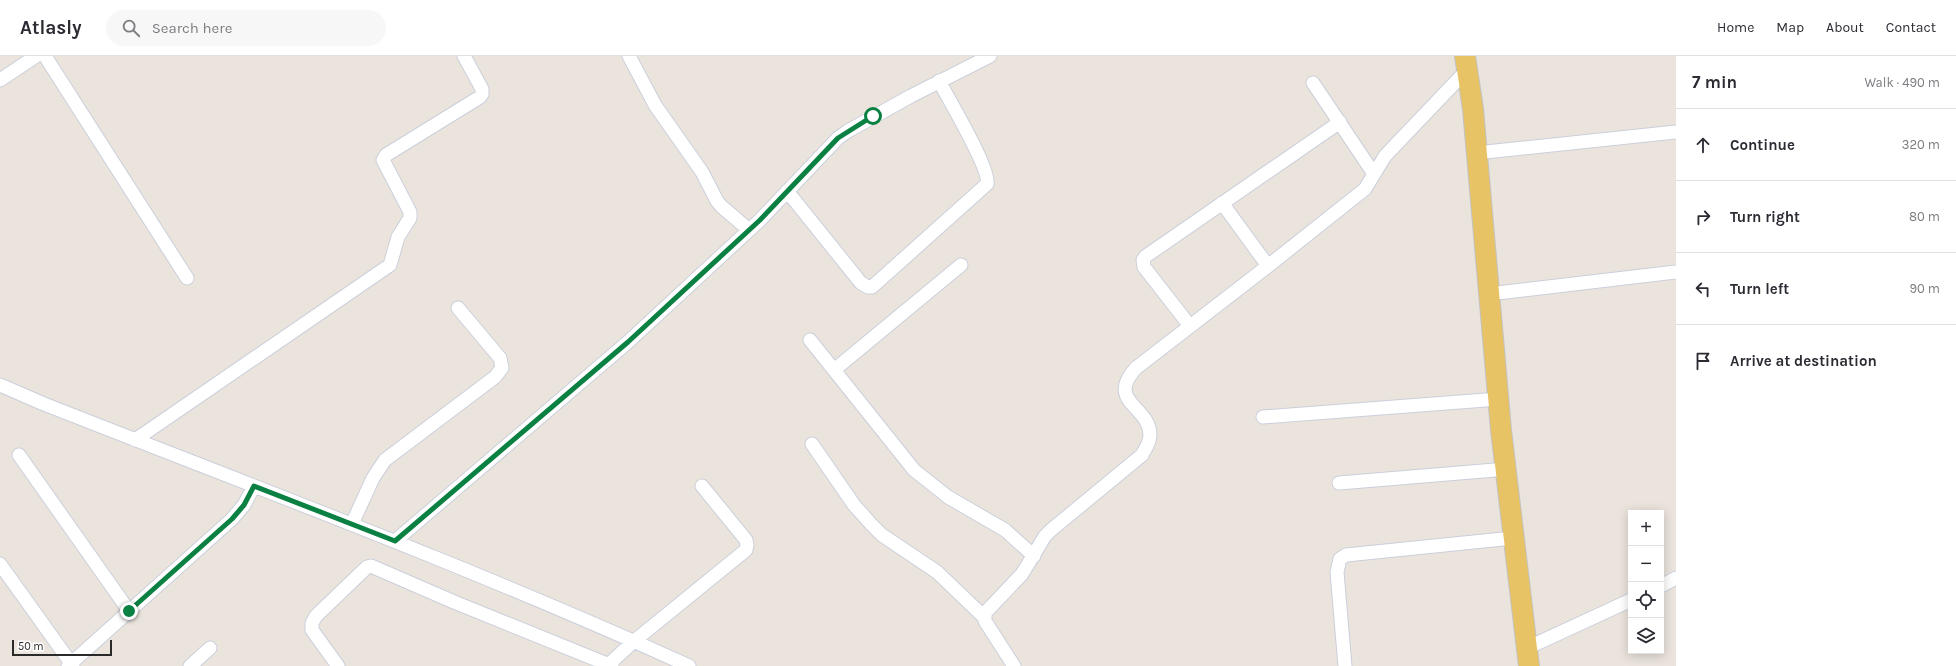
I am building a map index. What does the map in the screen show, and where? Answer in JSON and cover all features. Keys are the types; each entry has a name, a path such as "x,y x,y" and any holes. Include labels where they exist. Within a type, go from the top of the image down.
{"main road":[{"path":"1466,63 1513,538 1528,657"}],"street":[{"path":"0,80 36,56"},
{"path":"45,56 187,278"},
{"path":"135,440 390,265 398,237 410,215 408,207 383,163 384,157 482,94 479,83 464,56"},
{"path":"629,56 655,105 702,172 721,206 748,230"},
{"path":"395,541 628,342 748,230 829,147 848,131 939,81 990,56"},
{"path":"984,617 987,609 1022,574 1045,536 1142,455 1148,444 1150,436 1148,425 1126,395 1126,378 1136,368 1365,189 1386,156 1466,63"},
{"path":"787,191 860,283 868,287 872,287 988,184 988,178 975,148 939,81"},
{"path":"1314,83 1374,174"},
{"path":"1190,326 1144,268 1143,260 1146,256 1340,122"},
{"path":"1476,153 1676,132"},
{"path":"1222,203 1268,266"},
{"path":"834,370 962,265"},
{"path":"1489,294 1676,272"},
{"path":"352,524 373,478 385,460 495,377 502,368 500,358 458,308"},
{"path":"810,340 914,470 948,497 1005,530 1034,556"},
{"path":"0,385 135,440 249,495 352,524 606,629 617,658"},
{"path":"1263,417 1499,399"},
{"path":"812,444 854,504 871,524 882,535 938,572 984,617 1014,666"},
{"path":"19,455 129,611"},
{"path":"1339,483 1507,469"},
{"path":"617,658 746,550 746,540 702,486"},
{"path":"0,564 70,665 232,519 249,495"},
{"path":"1345,666 1337,572 1340,559 1346,555 1513,538"},
{"path":"338,666 312,630 312,623 316,616 367,567 371,566 454,602 617,658 689,666"},
{"path":"1664,584 1676,578"},
{"path":"1528,657 1628,602"},
{"path":"190,666 210,648"}],"route":[{"path":"129,611 232,519 244,505 254,486 395,541 628,342 760,220 838,138 873,116"}]}
